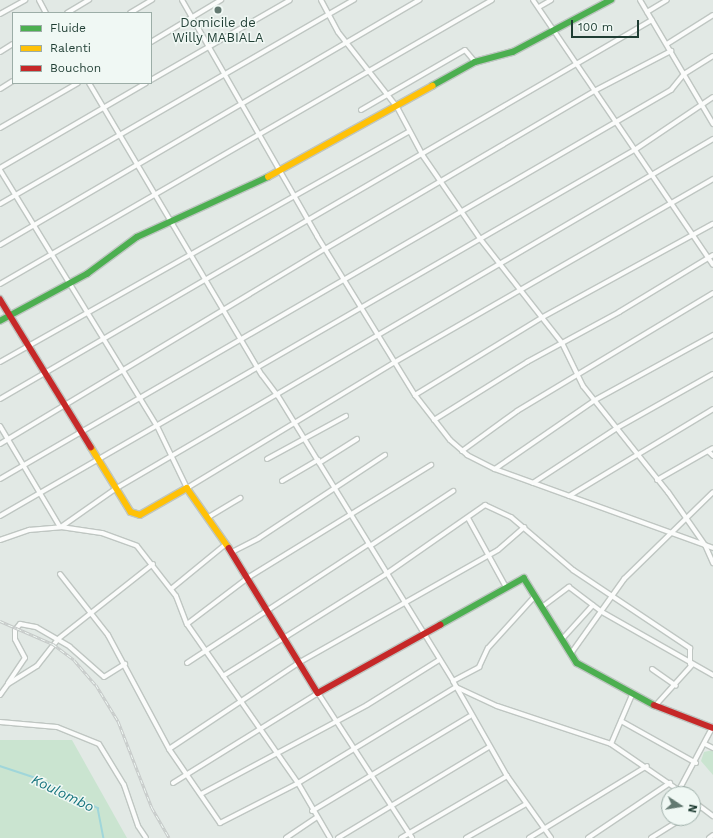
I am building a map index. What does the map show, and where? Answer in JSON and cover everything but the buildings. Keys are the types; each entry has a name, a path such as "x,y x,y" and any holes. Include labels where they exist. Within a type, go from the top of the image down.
{"street":[{"path":"0,14 25,0"},
{"path":"38,0 45,12"},
{"path":"68,12 90,0"},
{"path":"132,12 152,0"},
{"path":"182,0 279,172 296,194 325,249 380,335 395,362 434,420 462,451 495,469 670,534 705,544 713,548"},
{"path":"152,41 221,0"},
{"path":"152,79 290,0"},
{"path":"322,0 328,15 346,43 397,107 423,156 463,210 481,240 541,318 562,342 576,375 657,480 685,521 705,544 713,563"},
{"path":"0,204 223,74 354,0"},
{"path":"0,245 420,0"},
{"path":"0,284 155,194 259,137 368,70 492,0"},
{"path":"533,0 596,90 636,149 670,204 694,235 713,265"},
{"path":"539,8 551,0"},
{"path":"0,320 69,285 137,237 279,172 475,62 513,52 611,0"},
{"path":"640,0 713,124"},
{"path":"647,12 667,0"},
{"path":"667,44 713,14"},
{"path":"0,399 310,222 652,20"},
{"path":"0,52 12,45"},
{"path":"361,110 465,50 475,62"},
{"path":"0,444 64,404 124,370 325,249 442,183 596,90 671,51"},
{"path":"0,479 80,432 141,399 344,278 615,120 671,90 684,74 713,56"},
{"path":"0,89 12,82"},
{"path":"0,128 76,84"},
{"path":"90,84 206,281 225,309 258,369 278,396 370,545 422,634 453,681 470,716 507,776 551,838"},
{"path":"144,84 0,169 86,313 106,339 157,426 187,488 249,577 318,693 412,838"},
{"path":"0,516 258,369 362,307 481,240 636,149 713,97"},
{"path":"0,362 296,194 409,132"},
{"path":"61,527 115,490 653,176 713,139"},
{"path":"0,299 115,490 131,512 140,515 395,362 713,179"},
{"path":"416,395 541,318 713,224"},
{"path":"434,420 562,342 713,255"},
{"path":"462,451 490,428 713,293"},
{"path":"495,469 595,400 713,335"},
{"path":"533,483 617,428 713,374"},
{"path":"569,496 638,456 713,409"},
{"path":"266,459 305,440 346,416"},
{"path":"0,426 9,439 38,494 61,527"},
{"path":"282,481 357,439"},
{"path":"657,480 713,448"},
{"path":"708,451 713,456"},
{"path":"232,552 259,538 385,455"},
{"path":"187,624 249,577 352,516 431,465"},
{"path":"187,663 205,649 268,608 454,491"},
{"path":"572,652 612,598 624,578 713,493"},
{"path":"207,518 240,498"},
{"path":"223,676 284,636 386,574 485,505 524,526 612,598 690,648 691,664 676,686 655,706"},
{"path":"468,518 490,554 506,587"},
{"path":"169,749 300,662 490,554 524,526"},
{"path":"0,540 29,530 61,527 114,536 137,546 153,564 171,589 187,624 298,783 316,818 330,838"},
{"path":"171,589 226,544"},
{"path":"8,684 37,666 58,639 90,612 153,564"},
{"path":"60,574 90,612 124,664 169,749 189,773 220,823 298,783 456,687"},
{"path":"173,783 258,727 524,578 542,607 564,637 577,663 632,695 655,706 713,728 696,763 682,786"},
{"path":"542,607 567,586 602,612 691,664 713,675"},
{"path":"453,681 479,667 488,648 535,596"},
{"path":"564,637 593,605"},
{"path":"0,694 25,658 14,634 20,624 36,627 58,639 90,662 104,677 124,664"},
{"path":"201,794 277,755 336,720 367,705 439,660"},
{"path":"652,669 676,686"},
{"path":"456,687 497,706 611,744 647,766 673,786"},
{"path":"611,744 632,695"},
{"path":"312,811 372,777 470,716"},
{"path":"621,721 696,763"},
{"path":"0,722 57,727 96,741 124,785 138,826 146,838"},
{"path":"705,744 713,748"},
{"path":"338,838 489,747"},
{"path":"529,838 647,766"},
{"path":"401,838 507,776"},
{"path":"588,838 670,784"},
{"path":"466,838 526,804"},
{"path":"701,807 713,816"},
{"path":"286,838 316,818"},
{"path":"651,838 670,826"},
{"path":"709,838 713,835"}],"green space":[{"path":"0,740 72,740 127,838 0,838"},
{"path":"713,750 713,775 701,761 704,752"}],"waterway":[{"name":"Koulombo","path":"0,766 42,780 98,808 104,838"}],"railway":[{"path":"0,621 53,644 74,660 96,685 118,721 152,808 169,838"}],"traffic: fast":[{"path":"432,86 475,62 513,52 611,0"},
{"path":"0,321 87,274 137,237 268,177"},
{"path":"440,625 524,578 577,663 654,705"}],"traffic: slow":[{"path":"268,177 432,86"},
{"path":"91,447 131,512 140,515 187,488 229,548"}],"traffic: jam":[{"path":"0,299 91,447"},
{"path":"229,548 318,693 440,625"},
{"path":"654,705 713,728"}],"place":[{"name":"Domicile de Willy MABIALA","path":"218,10"}]}
